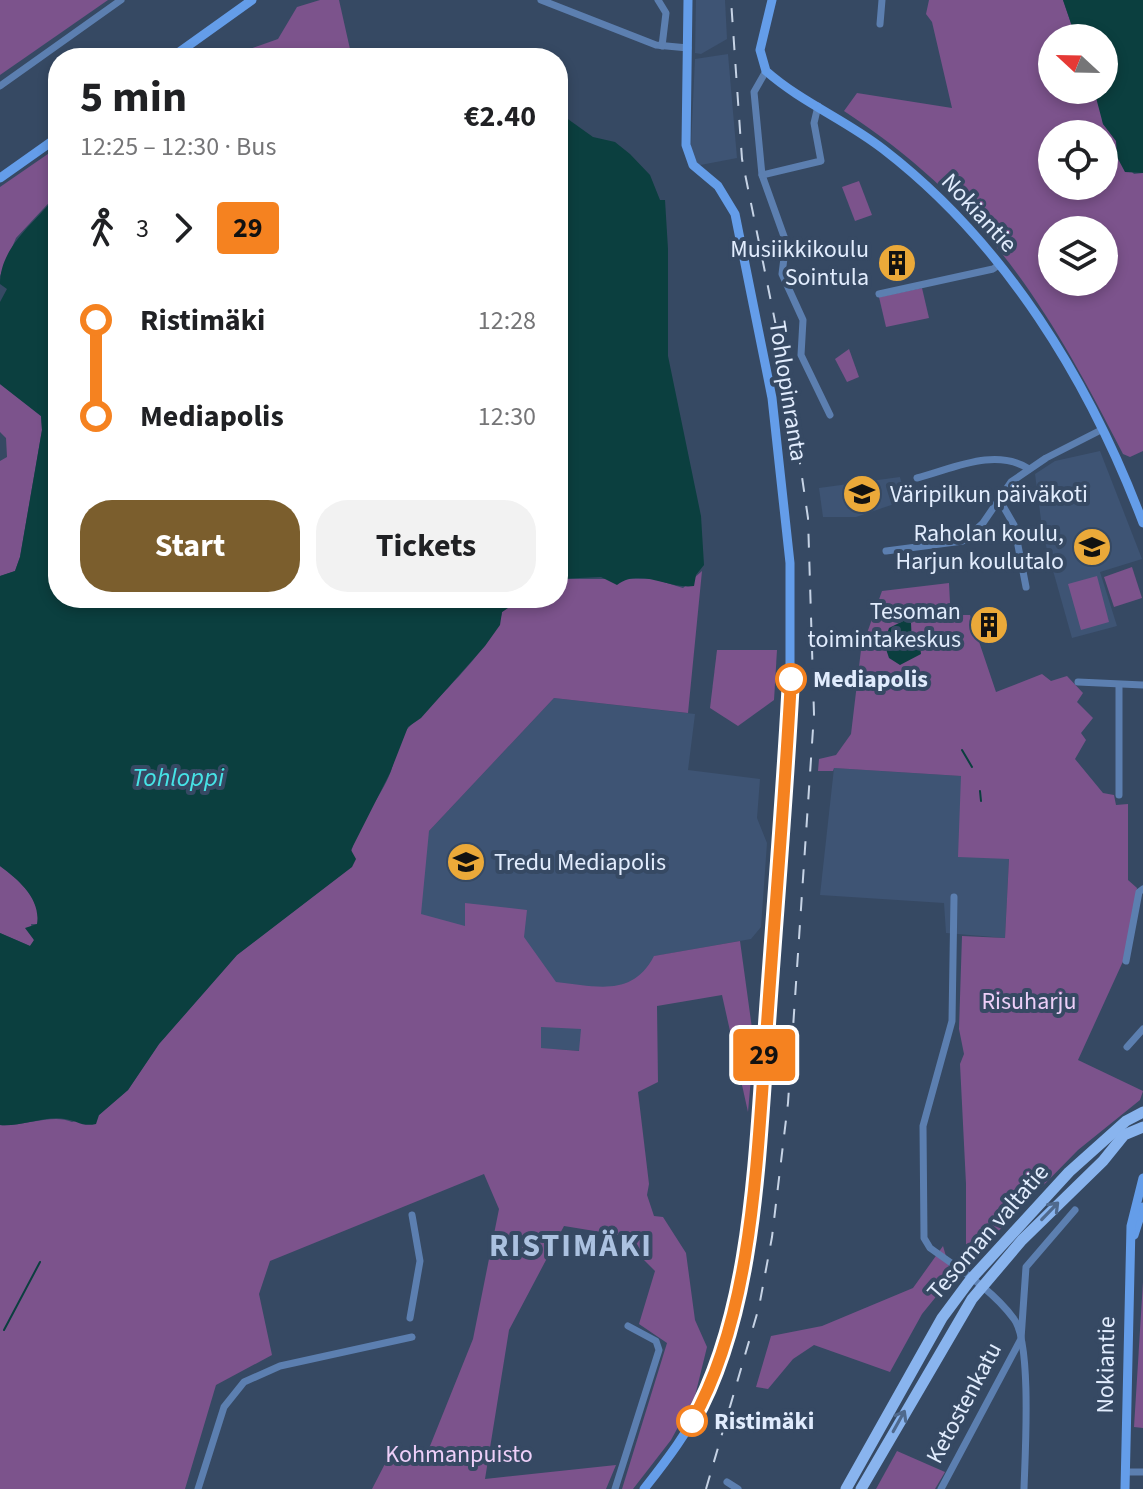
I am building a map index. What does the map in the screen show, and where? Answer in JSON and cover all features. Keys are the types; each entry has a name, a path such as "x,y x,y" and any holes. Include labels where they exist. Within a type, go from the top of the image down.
{"main road":[{"name":"Tesoman valtatie","path":"846,1489 942,1318 971,1279 1069,1172 1126,1121 1143,1112"},
{"name":"Tesoman valtatie","path":"861,1489 949,1333 981,1288 1124,1135 1143,1127"}],"street":[{"path":"53,48 121,0"},
{"path":"185,48 252,0"},
{"path":"541,0 662,46 688,48"},
{"path":"658,0 666,13 662,46"},
{"name":"Tohlopinranta","path":"644,1489 681,1440 706,1396 738,1280 756,1171 791,679 791,604 775,418 735,214 718,186 693,165 686,145 688,0"},
{"path":"772,0 760,50 766,71 754,92 762,175 786,242 782,274 803,320 801,355 830,415"},
{"path":"880,24 882,0"},
{"path":"0,86 48,52"},
{"name":"Nokiantie","path":"766,71 882,148 918,178 1000,264 1054,343 1101,430 1143,523"},
{"path":"762,175 821,161 814,123 818,106"},
{"path":"0,178 48,144"},
{"path":"879,294 993,269 1000,264"},
{"path":"886,551 963,541 975,532 1011,482 1101,430"},
{"path":"917,478 976,461 1015,462 1029,469"},
{"path":"999,499 1014,525 1026,587"},
{"path":"1078,682 1143,685"},
{"path":"1119,685 1119,795"},
{"path":"1126,961 1139,892 1143,889"},
{"path":"954,897 952,1021 923,1126 924,1238 930,1248 971,1279 1015,1319 1021,1339 1024,1489"},
{"path":"1127,1047 1143,1029"},
{"name":"Nokiantie","path":"1125,1489 1131,1242 1133,1211 1143,1178"},
{"name":"Nokiantie","path":"1131,1242 1143,1207"},
{"name":"Ketostenkatu","path":"941,1489 1021,1339 1026,1267 1075,1210"},
{"path":"410,1318 420,1261 412,1215"},
{"path":"615,1489 659,1350 656,1341 628,1326"},
{"path":"198,1489 224,1407 244,1382 280,1366 412,1337"},
{"path":"1125,1472 1143,1472"},
{"path":"727,1482 738,1489"}],"shaded area":[{"path":"696,0 725,0 727,39 701,54 695,53"},
{"path":"728,54 737,158 690,167 695,59"},
{"name":"Raholan koulu, Harjun koulutalo","path":"1100,451 1142,559 1100,572 1117,626 1072,638 1043,535 1035,474 1055,461"},
{"name":"Väripilkun päiväkoti","path":"900,477 906,500 856,517 823,517 819,488"},
{"path":"554,698 695,714 688,770 760,779 757,818 767,843 761,927 751,939 655,956 615,1053 488,1045 384,966 429,831"},
{"path":"834,768 961,776 1009,859 1005,938 946,933 944,903 820,895"}],"green space":[{"path":"0,0 108,0 0,75"},
{"path":"320,0 339,0 350,48 252,48 278,39 297,7"},
{"path":"929,0 1063,0 1071,24 1038,24 1038,104 1100,104 1102,120 1038,120 1038,200 1118,200 1118,158 1134,174 1143,173 1143,451 1130,457 1123,454 1068,351 1039,305 1009,262 975,222 937,183 894,146 844,111 857,93 952,108 932,22 926,14"},
{"path":"48,154 48,204 16,238 0,276 0,187"},
{"path":"859,181 872,215 855,221 842,187"},
{"path":"922,288 929,318 886,327 879,297"},
{"path":"849,349 859,377 847,382 835,359"},
{"path":"0,384 41,416 42,430 20,557 15,571 0,576 0,461 7,457 6,438 0,432"},
{"path":"1132,567 1142,598 1114,607 1104,577"},
{"name":"Kohmanpuisto","path":"702,571 688,713 554,698 429,831 421,914 465,926 465,903 527,910 524,937 556,982 585,986 624,984 645,969 654,956 740,941 754,1043 748,1112 722,995 657,1006 658,1082 638,1092 649,1184 647,1195 654,1216 663,1217 686,1253 695,1320 707,1347 695,1396 671,1440 633,1489 622,1489 667,1343 639,1324 655,1271 619,1235 564,1226 509,1330 485,1479 616,1465 606,1489 372,1489 390,1454 430,1446 473,1339 499,1209 484,1174 270,1261 259,1294 272,1355 216,1385 185,1489 0,1489 0,1125 56,1119 72,1122 99,1115 128,1090 159,1044 237,955 351,867 355,838 387,781 403,736 478,655 490,639 502,612 508,608 568,608 568,579 654,579 683,588","holes":["541,1027 581,1029 579,1051 541,1048"]},
{"path":"1097,576 1109,622 1081,630 1068,584"},
{"name":"Risuharju","path":"949,583 950,603 956,615 970,615 996,692 1042,674 1051,681 1067,676 1083,693 1077,702 1093,718 1081,733 1086,740 1075,759 1103,793 1114,795 1116,805 1128,804 1128,880 1137,888 1125,957 1078,1060 1143,1091 1140,1100 1078,1150 977,1253 966,1258 960,1064 964,1054 959,1029 962,936 1005,938 1009,859 958,857 961,776 834,768 833,771 818,771 819,759 836,755 851,734 861,650 882,591"},
{"path":"717,650 777,650 774,700 738,726 710,708"},
{"path":"0,866 21,884 36,906 38,924 31,924 34,941 30,946 0,933"},
{"path":"943,1246 952,1277 922,1314 890,1372 814,1345 793,1359 768,1389 756,1387 771,1336 822,1326 913,1288"},
{"path":"1143,1282 1143,1428 1134,1427"},
{"path":"897,1451 945,1472 935,1489 876,1489"}],"water":[{"path":"1063,0 1143,0 1143,173 1125,172 1118,159 1118,120 1102,120 1098,104 1118,104 1118,24 1071,24"},
{"path":"568,119 593,137 615,142 630,154 650,175 660,200 665,200 668,356 701,516 704,565 696,575 694,586 645,578 626,580 617,585 601,577 568,579"},
{"name":"Tohloppi","path":"48,205 48,608 508,608 502,612 500,625 485,646 421,718 408,727 390,773 351,850 356,859 352,867 237,955 159,1044 128,1090 99,1115 96,1124 91,1125 58,1118 0,1125 0,933 30,946 34,940 25,928 37,924 36,906 32,898 0,866 0,576 15,571 20,557 42,430 41,416 0,384 0,302 7,289 0,284 2,270 6,257"},
{"path":"905,620 911,623 912,643 920,646 921,654 900,665 889,658 884,643 889,628"}],"waterway":[{"path":"962,750 972,767"},
{"path":"980,791 981,801"},
{"path":"4,1330 40,1262"}],"railway":[{"path":"706,1489 759,1307 772,1237 788,1103 814,714 808,518 790,395 742,159 731,0"}],"bus line":[{"name":"29","path":"692,1421 706,1396 722,1347 752,1207 791,679"}],"place":[{"name":"Musiikkikoulu Sointula","path":"897,263"},
{"name":"Väripilkun päiväkoti","path":"862,494"},
{"name":"Raholan koulu, Harjun koulutalo","path":"1092,547"},
{"name":"Tesoman toimintakeskus","path":"989,625"},
{"name":"Mediapolis","path":"791,679"},
{"name":"Tredu Mediapolis","path":"466,862"},
{"name":"Ristimäki","path":"692,1421"}],"district":[{"name":"RISTIMÄKI","path":"571,1246"}]}
